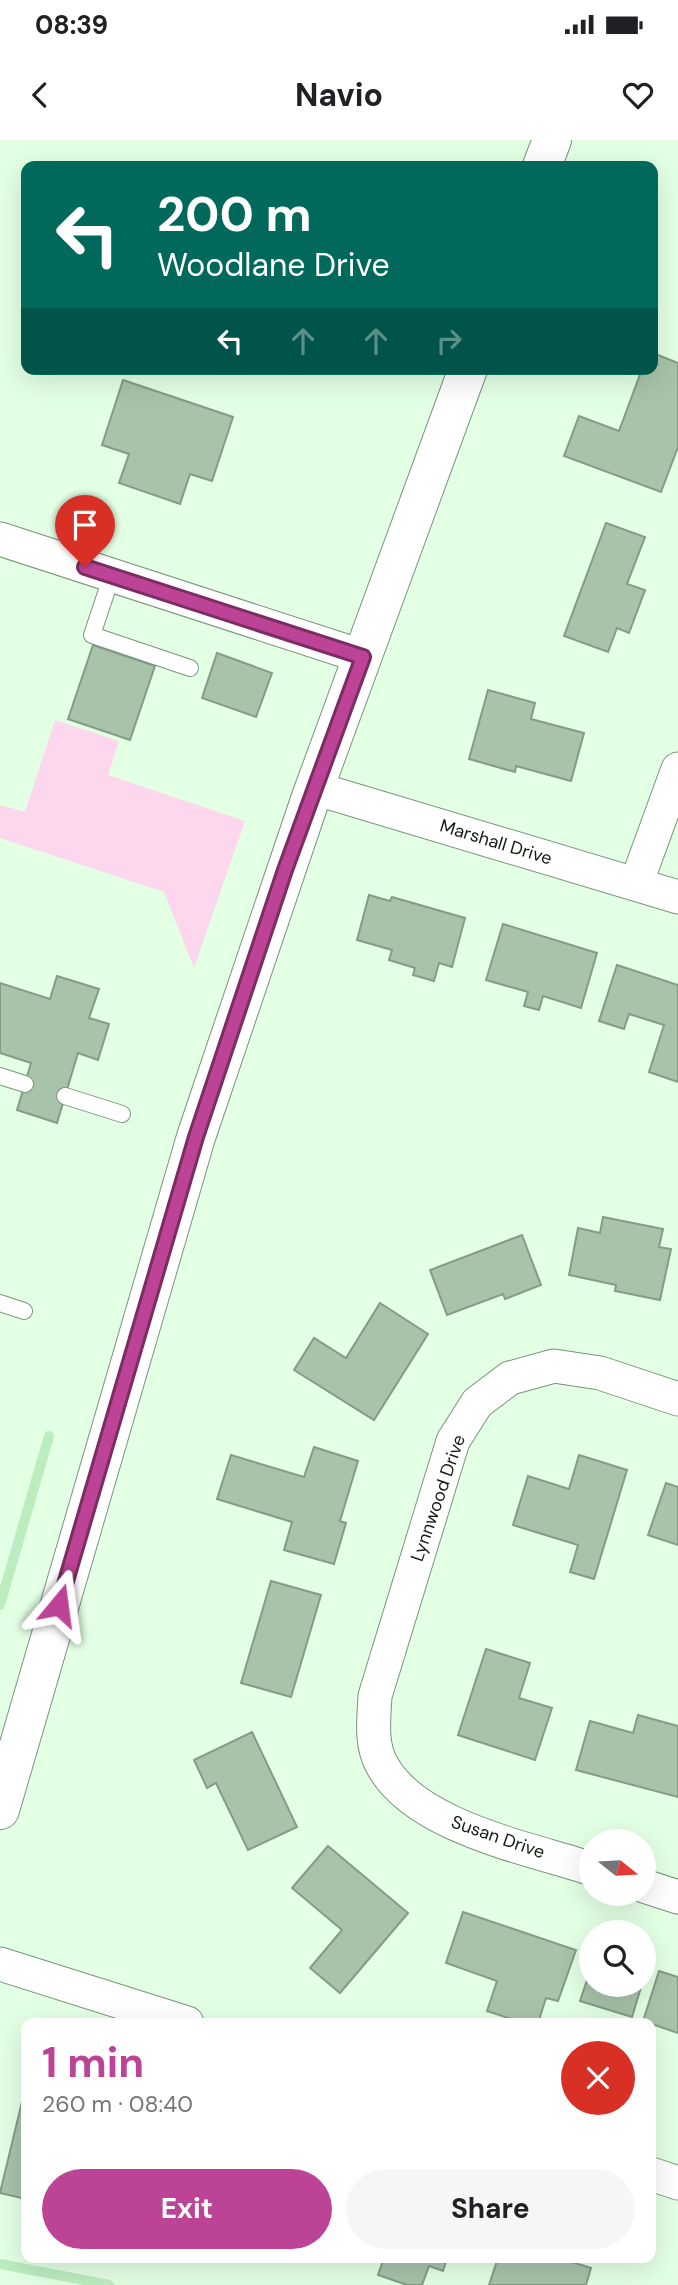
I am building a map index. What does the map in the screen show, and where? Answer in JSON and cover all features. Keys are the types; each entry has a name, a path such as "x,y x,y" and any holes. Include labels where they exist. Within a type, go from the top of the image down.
{"main road":[{"path":"544,161 552,140"},
{"path":"0,1810 196,1137 314,788 466,375"}],"street":[{"path":"0,539 363,657"},
{"path":"636,884 678,769"},
{"name":"Marshall Drive","path":"314,788 678,897"},
{"name":"Lynnwood Drive","path":"382,1765 373,1736 375,1696 453,1441 477,1403 510,1378 554,1366 600,1373 678,1399"},
{"name":"Susan Drive","path":"382,1765 410,1798 453,1823 579,1865"},
{"path":"656,1890 678,1897"},
{"path":"0,1964 171,2018"},
{"path":"656,2176 678,2183"}],"lane":[{"path":"112,575 92,635 190,668"},
{"path":"0,1076 25,1084"},
{"path":"65,1096 122,1114"},
{"path":"0,1303 24,1311"}],"shaded area":[{"path":"55,720 119,741 108,775 245,821 194,968 164,892 0,838 0,805 25,812"}],"building":[{"path":"658,355 678,363 678,447 661,492 564,456 579,416 619,431 640,375 658,375"},
{"path":"123,380 233,417 212,481 190,474 180,504 119,483 129,454 102,445"},
{"path":"606,523 645,537 627,584 645,590 629,633 617,628 608,652 564,636"},
{"path":"93,645 155,666 130,740 68,719"},
{"path":"217,653 272,673 256,717 202,698"},
{"path":"488,690 535,703 531,719 584,733 571,781 516,766 515,772 469,759"},
{"path":"369,895 390,901 392,897 465,918 452,967 439,963 434,981 413,975 415,968 389,960 392,950 357,940"},
{"path":"503,924 597,953 581,1008 543,996 539,1010 524,1006 528,992 486,980"},
{"path":"617,965 678,985 678,1082 649,1072 664,1025 629,1014 624,1029 599,1021"},
{"path":"57,976 99,989 89,1018 109,1024 98,1060 78,1053 57,1123 17,1110 31,1063 0,1053 0,983 50,999"},
{"path":"603,1217 663,1229 659,1247 671,1249 660,1300 615,1291 616,1285 569,1275 578,1228 600,1233"},
{"path":"522,1235 541,1285 505,1299 503,1294 447,1315 430,1270"},
{"path":"380,1303 428,1334 374,1420 294,1370 314,1338 346,1358"},
{"path":"314,1447 358,1461 340,1521 346,1523 334,1564 284,1550 292,1522 217,1499 231,1455 304,1477"},
{"path":"579,1455 627,1470 594,1579 570,1572 578,1545 513,1525 528,1476 569,1489"},
{"path":"666,1483 678,1487 678,1545 648,1535"},
{"path":"271,1581 321,1595 291,1697 241,1683"},
{"path":"486,1649 530,1663 519,1698 552,1708 535,1760 458,1735"},
{"path":"638,1715 678,1726 678,1797 576,1770 590,1721 633,1733"},
{"path":"252,1732 297,1827 248,1850 216,1783 207,1788 194,1760"},
{"path":"328,1846 408,1913 340,1993 310,1968 342,1930 292,1888"},
{"path":"463,1912 576,1950 558,2001 546,1998 540,2018 509,2018 487,2011 497,1981 446,1963"},
{"path":"659,1971 678,1977 678,2033 656,2025 656,2018 644,2018 651,1997 656,1997"},
{"path":"581,1997 638,1997 632,2017 580,2001"},
{"path":"21,2106 21,2198 0,2193"},
{"path":"382,2263 445,2263 443,2271 429,2266 422,2285 407,2285 378,2275"},
{"path":"496,2263 575,2263 591,2268 586,2285 489,2285"}],"waterway":[{"path":"0,1605 49,1436"},
{"path":"0,2264 109,2285"}],"route":[{"path":"59,1605 196,1137 285,870 363,657 85,567"}]}
